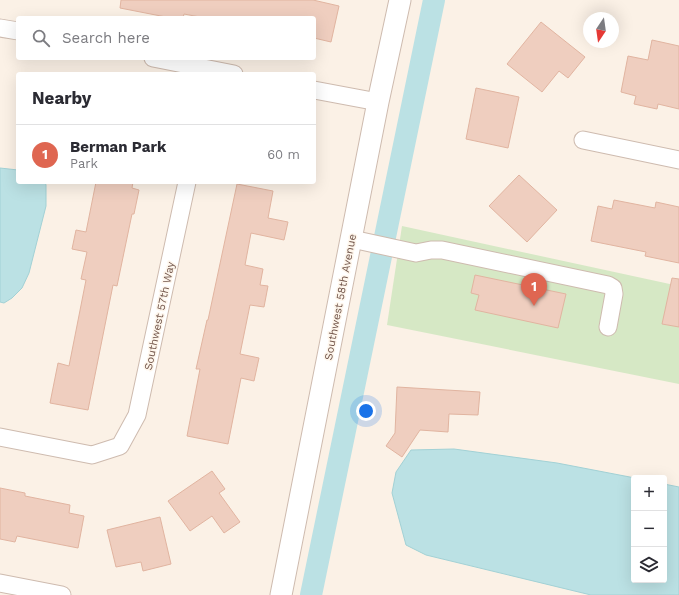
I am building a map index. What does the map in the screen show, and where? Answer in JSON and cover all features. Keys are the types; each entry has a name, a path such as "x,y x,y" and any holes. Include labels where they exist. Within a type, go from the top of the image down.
{"street":[{"name":"Southwest 58th Avenue","path":"280,595 356,241 378,102 400,0"},
{"path":"0,28 16,31"},
{"path":"161,60 211,72"},
{"path":"316,90 378,102"},
{"path":"583,140 679,160"},
{"name":"Southwest 57th Way","path":"0,438 92,455 120,446 137,415 187,184"},
{"path":"356,241 416,253 431,250 442,250 608,285 613,288 614,294 608,327"},
{"path":"0,583 62,595"}],"green space":[{"path":"402,226 679,286 679,384 387,325"}],"water":[{"path":"0,168 16,170 16,184 46,184 46,206 29,273 22,288 12,298 4,303 0,302"},
{"path":"454,449 557,463 631,477 631,583 667,583 667,485 679,487 679,595 591,595 426,555 406,545 392,493 396,472 411,450"}],"building":[{"path":"121,0 313,0 339,6 331,42 316,38 316,16 194,16 184,14 184,16 161,16 120,8"},
{"path":"541,22 585,57 568,78 559,71 542,92 507,64"},
{"path":"652,40 679,46 679,109 658,104 657,109 634,104 636,96 621,92 628,56 648,60"},
{"path":"476,88 519,97 508,148 466,139"},
{"path":"519,175 557,210 527,242 489,206"},
{"path":"96,184 133,184 132,188 139,190 134,214 132,214 117,286 113,285 88,410 50,403 58,363 69,366 86,280 81,279 87,252 72,249 76,230 86,232"},
{"path":"237,184 273,191 268,218 288,222 284,240 251,233 245,265 263,269 260,285 268,286 264,307 250,305 240,354 259,358 254,381 241,378 228,444 187,436 200,369 196,369"},
{"path":"614,200 655,208 656,202 679,207 679,263 645,256 646,252 591,241 598,206 612,209"},
{"path":"475,275 566,294 558,328 475,310 479,295 471,293"},
{"path":"672,278 679,279 679,327 662,324"},
{"path":"397,387 480,392 478,415 449,414 448,432 420,430 402,457 386,446 395,433"},
{"path":"212,471 225,489 219,493 240,522 224,533 212,516 190,531 168,501"},
{"path":"0,488 25,493 25,496 70,505 69,513 84,516 78,548 17,536 15,542 0,539"},
{"path":"160,517 171,564 143,571 141,562 116,567 107,530"}],"waterway":[{"path":"311,595 434,0"}],"place":[{"name":"Berman Park","path":"534,306"}]}
